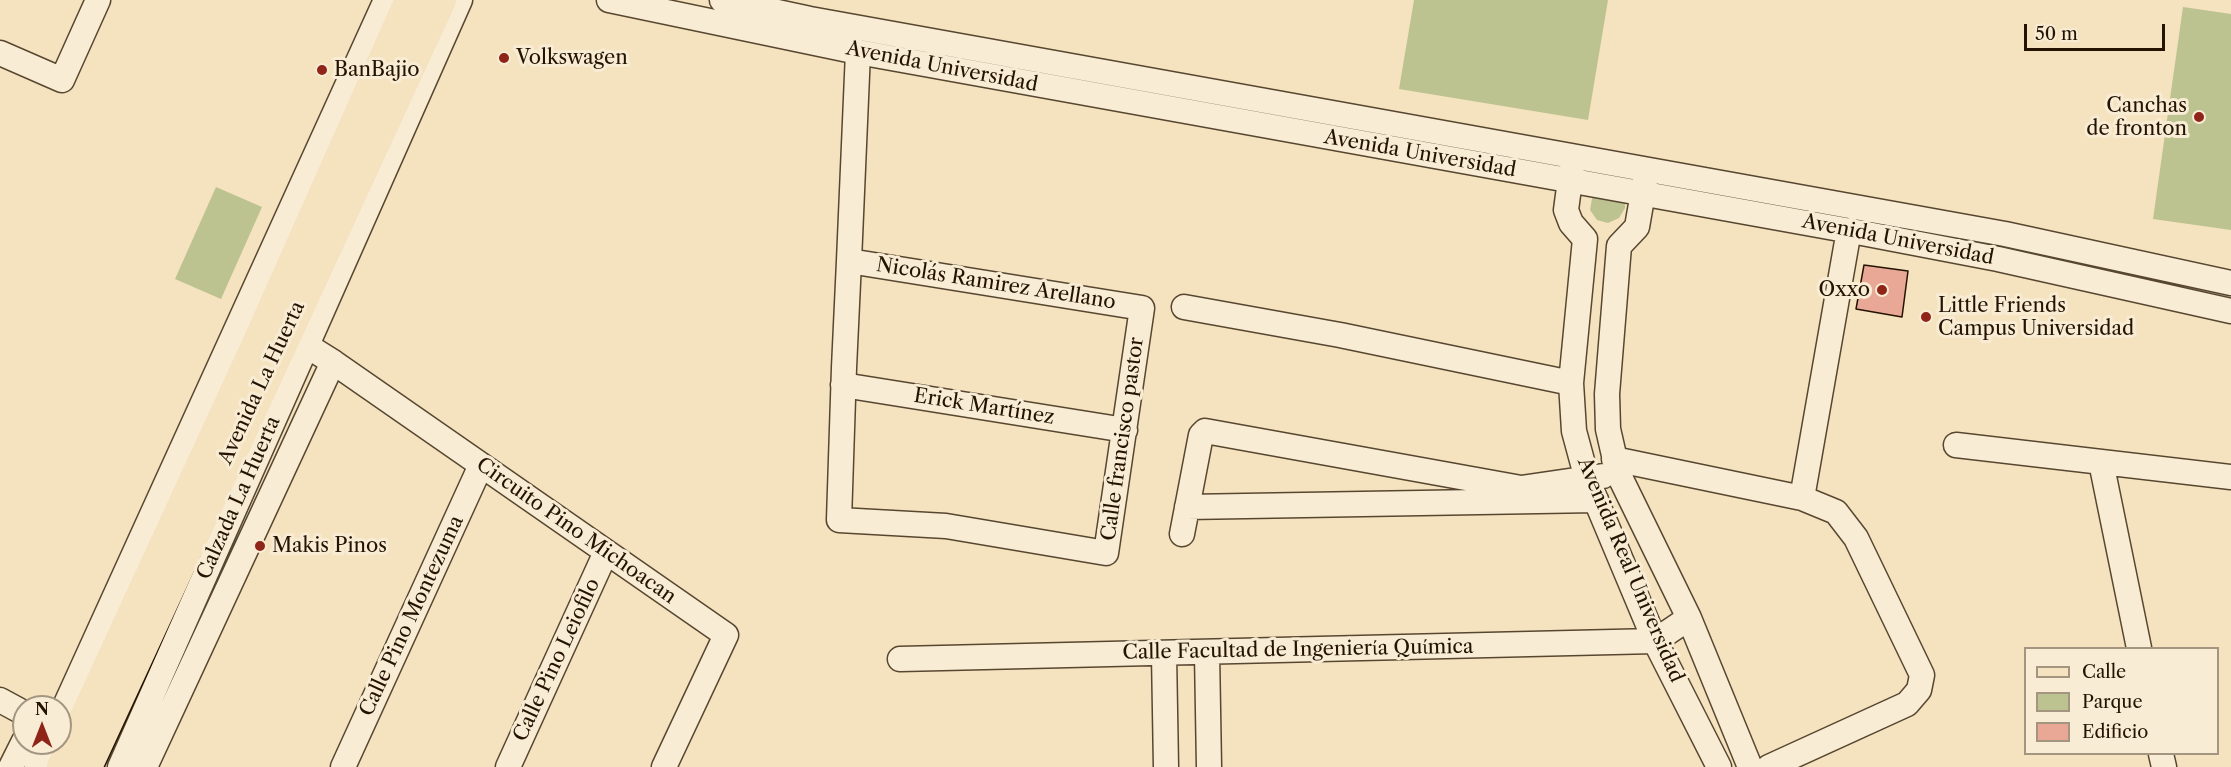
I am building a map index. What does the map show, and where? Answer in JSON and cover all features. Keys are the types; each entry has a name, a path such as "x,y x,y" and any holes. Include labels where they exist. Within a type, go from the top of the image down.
{"main road":[{"name":"Avenida La Huerta","path":"72,739 252,354 410,0"},
{"name":"Avenida La Huerta","path":"72,739 296,339 441,0"}],"street":[{"path":"0,53 62,80 98,0"},
{"path":"72,739 386,0"},
{"name":"Calzada La Huerta","path":"138,764 296,339 460,0"},
{"name":"Avenida Universidad","path":"609,0 858,52 1643,195 1849,230 1998,259 2231,311"},
{"name":"Avenida Universidad","path":"722,0 810,19 2005,234 2231,283"},
{"path":"844,377 858,52"},
{"name":"Avenida Real Universidad","path":"1574,156 1568,180 1566,210 1571,223 1585,239 1571,383 1574,431 1592,490 1656,641 1719,767"},
{"name":"Avenida Real Universidad","path":"1646,170 1637,227 1618,246 1607,394 1608,429 1616,466 1689,618 1750,767"},
{"path":"1802,498 1849,230"},
{"name":"Nicolás Ramirez Arellano","path":"849,261 1142,308"},
{"name":"Calle francisco pastor","path":"844,377 839,520 946,526 1106,553 1142,308"},
{"path":"1184,308 1352,338 1571,383"},
{"name":"Circuito Pino Michoacan","path":"296,339 333,362 726,636 664,767"},
{"name":"Calzada La Huerta","path":"138,764 333,362"},
{"name":"Erick Martínez","path":"844,377 1125,430"},
{"path":"1182,534 1201,435 1205,431 1521,496"},
{"path":"1956,445 2231,477"},
{"path":"2101,462 2139,647"},
{"name":"Calle Pino Montezuma","path":"343,767 481,465"},
{"path":"1187,507 1521,496 1592,490 1616,466 1802,498 1836,512 1856,538 1922,675 1920,690 1907,704 1769,767"},
{"name":"Calle Pino Leiofilo","path":"508,767 606,552"},
{"path":"1656,641 1689,618"},
{"name":"Calle Facultad de Ingenierίa Quίmica","path":"900,659 1656,641"},
{"path":"1207,653 1209,767"},
{"path":"1164,654 1166,767"},
{"path":"72,741 138,764"},
{"path":"37,767 53,755"}],"green space":[{"path":"1414,0 1608,0 1588,120 1399,89"},
{"name":"Canchas de fronton","path":"2183,7 2231,14 2231,230 2153,219"},
{"path":"216,187 262,207 221,299 175,279"},
{"path":"1593,193 1625,202 1625,208 1619,218 1608,223 1597,220 1590,210"}],"building":[{"name":"Oxxo","path":"1864,265 1908,271 1902,317 1856,309"}],"place":[{"name":"Volkswagen","path":"504,58"},
{"name":"BanBajio","path":"322,70"},
{"name":"Canchas de fronton","path":"2199,117"},
{"name":"Oxxo","path":"1882,290"},
{"name":"Little Friends Campus Universidad","path":"1926,317"},
{"name":"Makis Pinos","path":"260,546"}]}
